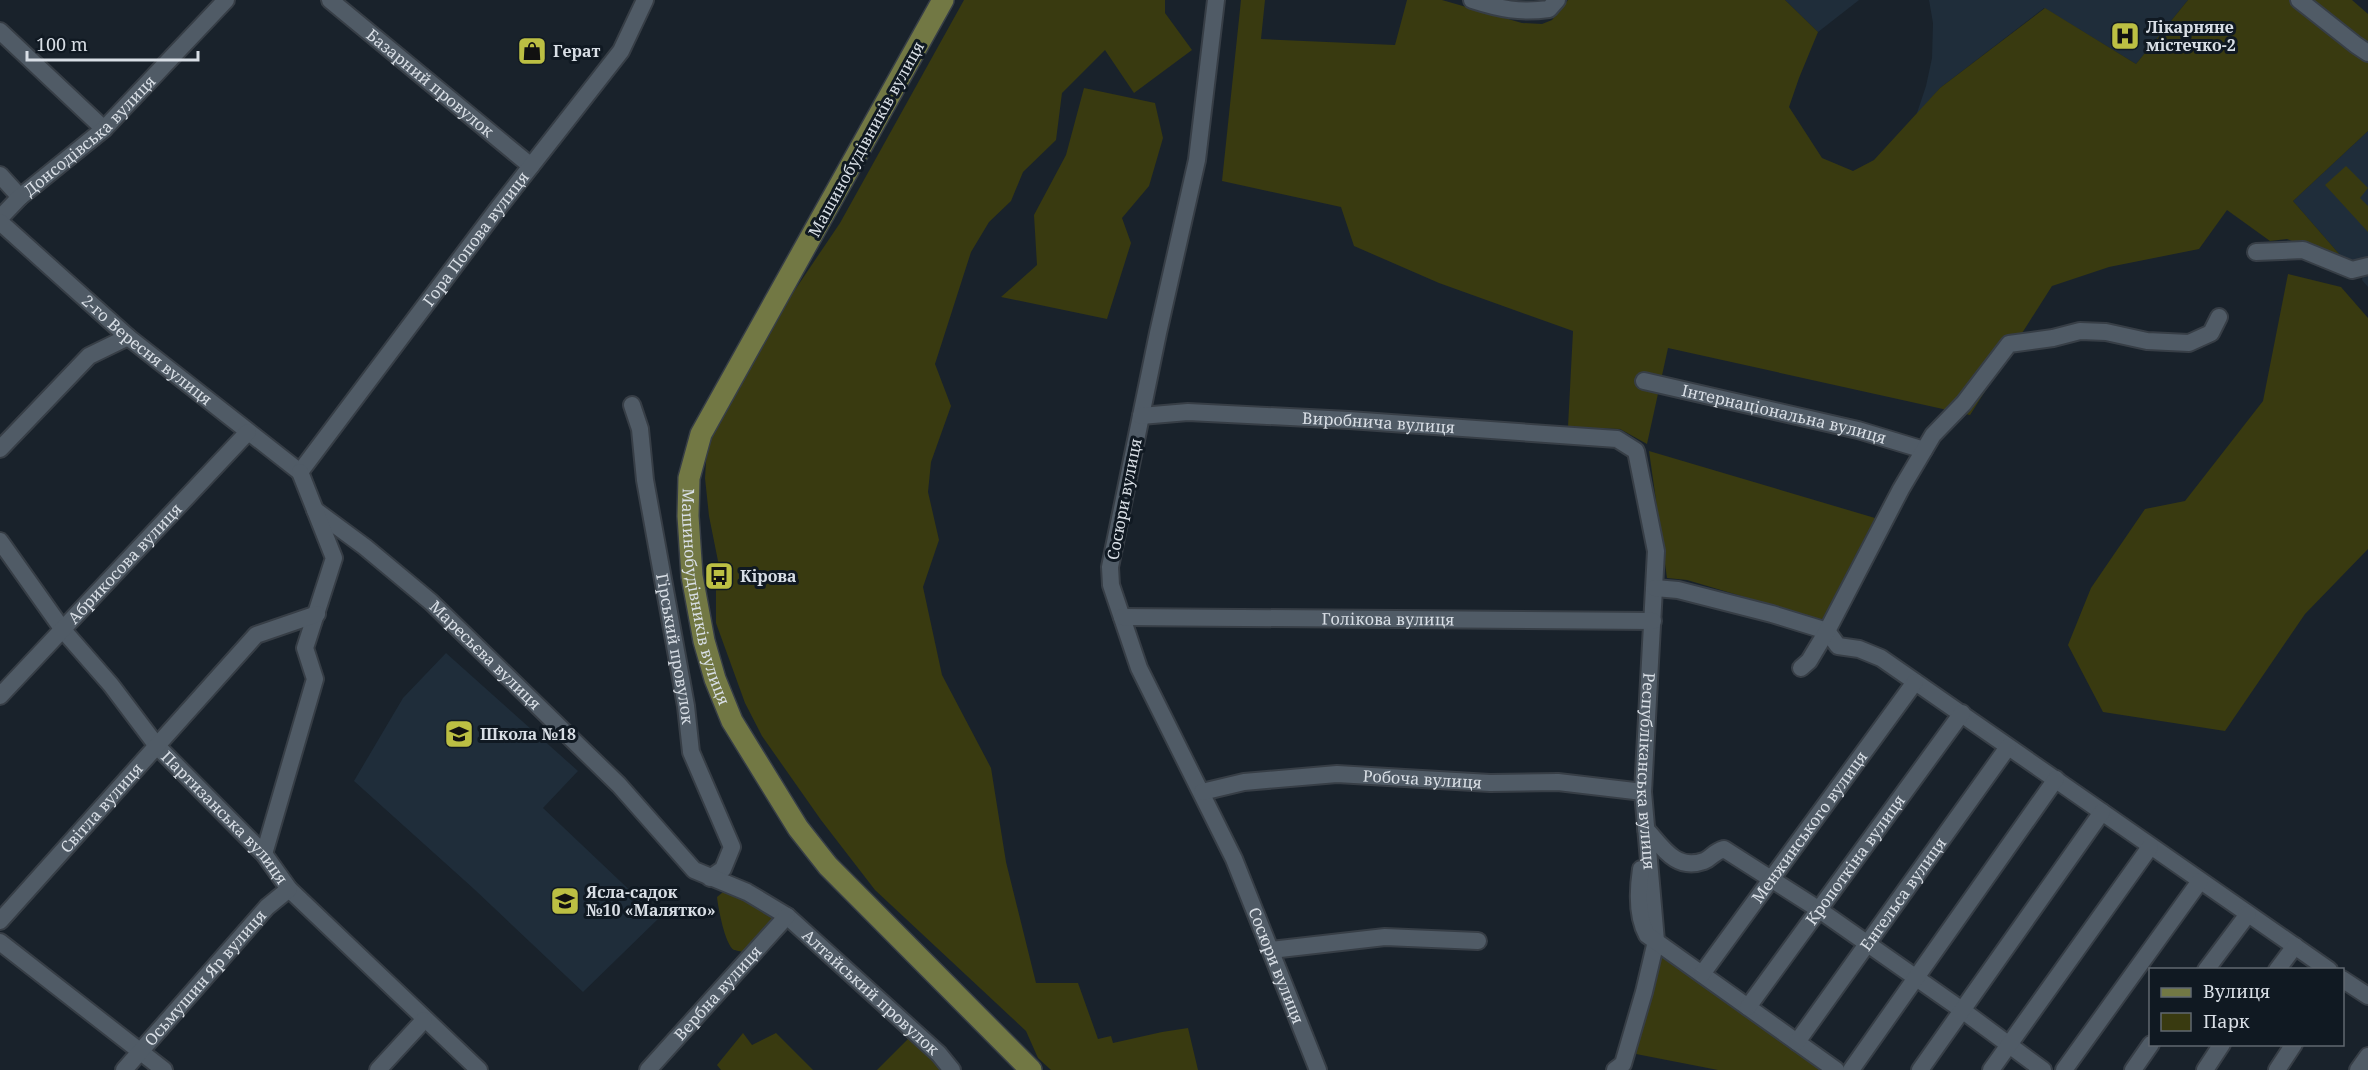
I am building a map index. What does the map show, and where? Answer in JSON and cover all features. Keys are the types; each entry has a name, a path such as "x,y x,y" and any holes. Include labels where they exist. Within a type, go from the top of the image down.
{"main road":[{"name":"Машинобудівників вулиця","path":"943,0 701,434 689,478 688,542 697,609 715,679 732,721 798,828 828,866 1031,1070"}],"street":[{"name":"Донсодівська вулиця","path":"0,220 20,197 104,129 226,0"},
{"name":"Базарний провулок","path":"330,0 531,166"},
{"name":"Гора Попова вулиця","path":"300,472 531,166 621,51 645,0"},
{"name":"Сосюри вулиця","path":"1216,0 1197,160 1110,567 1111,585 1139,668 1234,859 1318,1070"},
{"path":"1472,0 1494,7 1526,12 1549,9 1557,0"},
{"path":"2300,0 2368,53"},
{"path":"0,32 104,129"},
{"path":"0,175 20,197"},
{"name":"2-го Вересня вулиця","path":"0,220 128,337 300,472"},
{"path":"2256,252 2303,250 2352,270 2368,266"},
{"path":"1801,668 1809,661 1827,631 1881,527 1933,435 1964,404 2009,344 2053,338 2080,331 2106,333 2147,341 2189,343 2211,333 2219,317"},
{"path":"0,449 89,356 128,337"},
{"name":"Інтернаціональна вулиця","path":"1644,381 1858,430 1924,450"},
{"name":"Гірський провулок","path":"632,405 640,429 645,480 686,706 691,752 732,847 723,869 710,878"},
{"name":"Виробнича вулиця","path":"1141,416 1188,412 1349,420 1617,439"},
{"name":"Абрикосова вулиця","path":"0,696 248,432"},
{"name":"Республіканська вулиця","path":"1615,1070 1623,1064 1656,940 1643,792 1656,551 1636,451 1617,439"},
{"path":"264,854 315,679 305,648 334,558 300,472"},
{"name":"Маресьєва вулиця","path":"315,510 365,547 431,602 619,785 694,870 747,892 787,916"},
{"name":"Партизанська вулиця","path":"0,541 63,630 111,685 157,746 264,854 289,889 479,1070"},
{"path":"1655,588 1678,590 1827,631 1838,646 1859,649 1881,658 2150,847 2328,968"},
{"name":"Світла вулиця","path":"0,921 256,635 317,614"},
{"name":"Голікова вулиця","path":"1122,617 1653,621"},
{"name":"Менжинського вулиця","path":"1702,974 1915,682"},
{"name":"Кропоткіна вулиця","path":"1748,1007 1962,713"},
{"name":"Енгельса вулиця","path":"1797,1042 2008,747"},
{"name":"Робоча вулиця","path":"1202,792 1244,782 1337,774 1490,783 1558,782 1643,792"},
{"path":"1851,1070 2056,779"},
{"path":"1920,1070 2102,812"},
{"path":"1646,829 1674,860 1686,864 1707,860 1715,852 1724,849 1818,909 2043,1070"},
{"path":"1991,1070 2150,847"},
{"path":"2064,1070 2200,881"},
{"name":"Осьмушин Яр вулиця","path":"124,1070 267,907 289,889"},
{"path":"2207,968 2248,914"},
{"name":"Вербна вулиця","path":"648,1070 787,916"},
{"name":"Алтайський провулок","path":"787,916 934,1049 951,1070"},
{"path":"1271,950 1384,936 1478,941"},
{"path":"1656,940 1836,1070"},
{"path":"0,942 164,1070"},
{"path":"2278,968 2295,946"},
{"path":"2344,980 2368,996"},
{"path":"378,1070 424,1020"},
{"path":"2133,1070 2150,1046"},
{"path":"2205,1070 2221,1046"},
{"path":"2277,1070 2293,1046"},
{"path":"2358,1070 2368,1056"}],"shaded area":[{"path":"1785,0 1859,0 1818,32"},
{"path":"1929,0 2188,0 2136,64 2044,8 1940,88 1916,116 1932,58 1933,23"},
{"path":"2368,131 2368,287 2362,280 2363,276 2347,263 2293,201"},
{"name":"Школа №18","path":"446,653 578,771 543,808 659,918 583,992 474,889 354,781 403,698"}],"green space":[{"path":"964,0 1165,0 1165,13 1192,50 1134,93 1105,50 1062,93 1056,140 1023,172 1011,201 989,222 971,252 935,364 951,406 931,462 928,492 939,540 923,587 942,675 991,768 1006,862 1036,983 1078,983 1098,1039 1111,1036 1113,1043 1188,1028 1198,1070 1051,1070 1038,1058 1026,1031 875,890 821,820 762,736 745,703 716,623 716,588 730,585 726,562 719,566 709,516 705,478 707,447 753,352 840,223"},
{"path":"1241,0 1265,0 1261,39 1395,45 1407,0 1442,0 1522,23 1542,24 1552,20 1568,0 1785,0 1818,32 1789,107 1822,158 1853,171 1874,160 1940,88 2045,8 2136,64 2188,0 2291,0 2368,60 2368,131 2293,201 2347,263 2287,239 2270,241 2227,210 2199,249 2109,267 2052,286 1970,415 1668,348 1647,444 1620,429 1568,427 1573,331 1439,283 1354,246 1341,207 1222,181"},
{"path":"2310,0 2352,0 2368,14 2368,47"},
{"path":"1084,88 1155,103 1163,138 1149,186 1122,218 1131,243 1107,319 1001,297 1037,265 1034,215 1066,155"},
{"path":"2346,166 2368,188 2360,198 2368,206 2368,232 2325,185"},
{"path":"2288,274 2341,287 2368,318 2368,549 2305,614 2225,731 2103,712 2068,645 2091,588 2145,509 2185,501 2263,401"},
{"path":"1649,451 1875,518 1822,620 1687,580 1667,578"},
{"path":"723,892 764,909 777,919 744,952 734,950 725,934 717,897"},
{"path":"1663,941 1849,1070 1718,1070 1636,1054"},
{"path":"743,1033 752,1045 776,1033 813,1070 721,1070 717,1065"},
{"path":"909,1038 921,1045 941,1070 877,1070"}],"place":[{"name":"Лікарняне містечко-2","path":"2125,36"},
{"name":"Герат","path":"532,51"},
{"name":"Кірова","path":"719,576"},
{"name":"Школа №18","path":"459,734"},
{"name":"Ясла-садок №10 «Малятко»","path":"565,901"}]}
